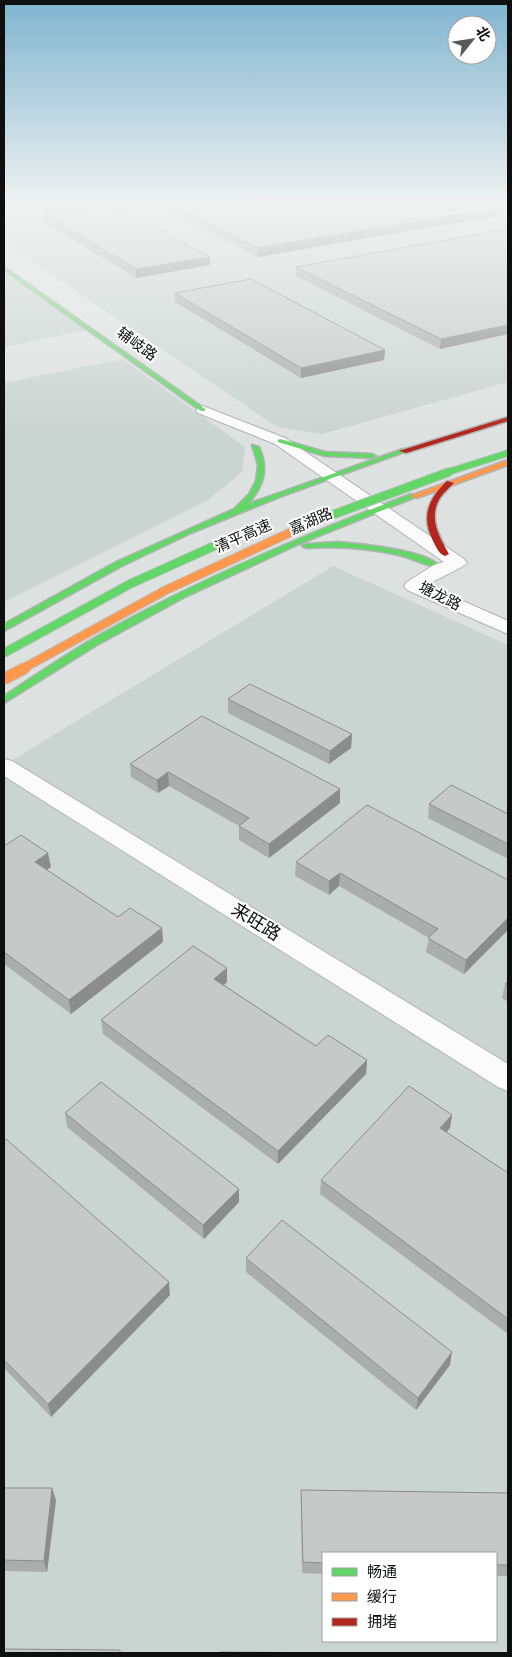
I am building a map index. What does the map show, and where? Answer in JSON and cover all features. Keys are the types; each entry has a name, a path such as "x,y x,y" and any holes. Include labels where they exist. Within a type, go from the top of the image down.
{"main road":[{"name":"辅岐路","path":"20,279 203,410"},
{"name":"嘉湖路","path":"4,628 106,570 231,514 332,476 508,419"},
{"path":"280,441 306,451 339,456 374,456 405,451"},
{"path":"231,514 253,496 262,479 263,462 255,447"},
{"name":"清平高速","path":"4,679 145,599 267,542 378,497 508,453"},
{"name":"嘉湖路","path":"4,700 105,636 195,589 364,516 450,482 508,463"},
{"path":"444,562 432,531 429,512 434,497 440,489 450,482"},
{"path":"335,497 370,484"},
{"name":"清平高速","path":"4,653 130,584 242,533"},
{"path":"280,551 319,544 357,545 396,550 444,562"}],"street":[{"path":"203,410 280,441 380,510 444,562"},
{"path":"203,410 255,447 316,482 364,516 444,562"},
{"name":"塘龙路","path":"444,562 413,586 508,628"},
{"name":"来旺路","path":"4,766 508,1079"}],"shaded area":[{"path":"4,279 13,279 87,330 4,347"},
{"path":"59,279 508,279 508,382 322,434 277,427"},
{"path":"123,359 245,447 242,472 208,500 4,602 4,383"},
{"path":"333,566 508,645 508,1653 4,1653 4,765"}],"building":[{"path":"252,279 385,350 301,368 175,293"},
{"path":"321,279 508,279 508,325 441,339"},
{"path":"250,684 352,734 330,751 228,699"},
{"path":"202,716 340,789 269,844 239,826 249,818 168,772 157,780 130,764"},
{"path":"451,785 508,814 508,844 429,804"},
{"path":"367,805 508,880 508,918 466,960 428,938 438,929 340,873 329,881 296,862"},
{"path":"21,835 48,853 35,862 118,917 130,908 162,928 69,1000 4,952 4,846"},
{"path":"193,946 227,968 214,979 316,1046 328,1035 367,1060 278,1151 101,1020"},
{"path":"101,1082 239,1189 203,1225 65,1113"},
{"path":"409,1086 452,1115 440,1128 508,1173 508,1319 321,1180"},
{"path":"6,1139 169,1282 48,1404 4,1360 4,1141"},
{"path":"282,1220 452,1352 418,1398 246,1258"},
{"path":"4,1488 52,1488 44,1561 4,1560"},
{"path":"301,1490 508,1493 508,1565 497,1565 497,1552 322,1552 322,1563 303,1562"},
{"path":"4,1649 120,1650 120,1653 4,1653"},
{"path":"220,1652 365,1653 220,1653"}],"traffic: fast":[{"path":"20,279 203,410"},
{"path":"280,441 325,454 372,456"},
{"path":"238,509 251,495 260,481 261,465 255,447"},
{"path":"4,628 99,574 188,531 279,494 403,451"},
{"path":"313,522 416,483 508,453"},
{"path":"4,700 94,643 144,615 220,577 336,526 414,496"},
{"path":"4,653 130,584 234,537"},
{"path":"306,546 370,547 401,553 432,563"}],"traffic: slow":[{"path":"414,496 508,463"},
{"path":"4,679 166,590 313,522"}],"traffic: jam":[{"path":"403,451 508,419"},
{"path":"445,554 434,534 430,517 431,508 435,500 450,483"}]}
